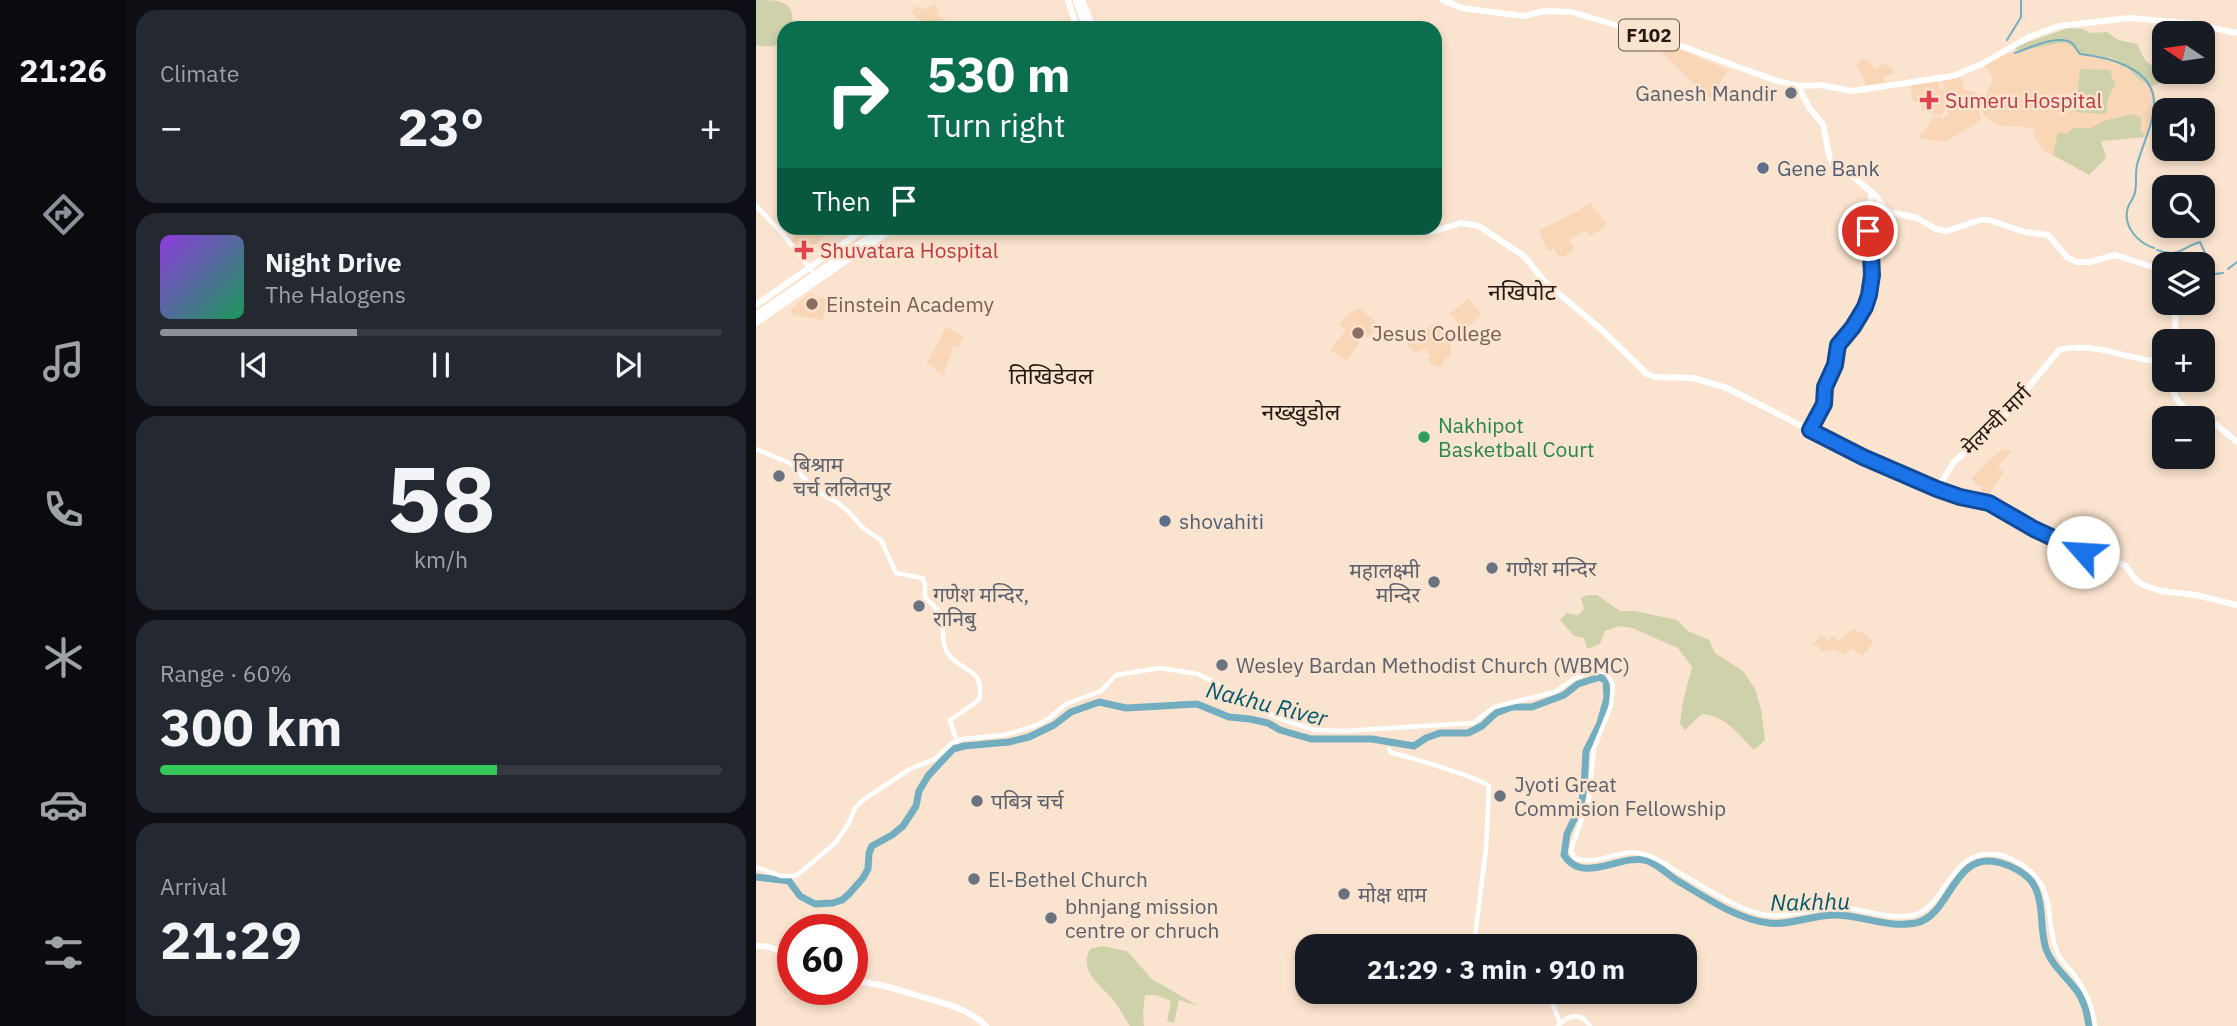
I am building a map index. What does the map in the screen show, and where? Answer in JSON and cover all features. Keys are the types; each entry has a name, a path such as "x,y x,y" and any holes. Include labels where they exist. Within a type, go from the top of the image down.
{"highway":[{"path":"1075,0 1085,21"},
{"path":"756,314 866,235"},
{"path":"814,273 873,235"}],"main road":[{"path":"1075,0 1076,21"},
{"name":"F102","path":"1443,0 1462,8 1500,14 1523,16 1557,10 1577,13 1668,41 1774,80 1798,86 1821,85 1852,91 1953,76 1982,64 2029,37 2059,26 2118,19 2188,23 2237,33"},
{"path":"1798,86 1810,109 1823,124 1834,167 1851,176 1890,212 1917,218 1936,229 1947,230 1989,220 2025,232 2048,235 2067,257 2076,262 2090,262 2115,255 2152,267"},
{"path":"1810,430 1824,404 1825,387 1835,365 1838,345 1865,307 1871,287 1870,235 1863,230 1872,193"},
{"path":"1442,228 1461,223 1479,226 1524,256 1544,281 1603,331 1647,374 1655,377 1693,378 1727,388 1863,457 1937,489 1989,503 2075,549 2124,565 2136,580 2153,589 2196,595 2237,605"},
{"path":"756,323 858,235"},
{"path":"756,305 882,235"},
{"name":"मेलम्ची मार्ग","path":"1937,489 1954,462 2014,407 2056,351 2063,348 2095,348 2152,361"},
{"path":"2174,392 2182,406 2200,411 2237,442"},
{"path":"756,946 777,950"},
{"path":"868,982 943,1002 968,1013 985,1025 993,1026"}],"street":[{"path":"756,206 777,228"},
{"path":"784,235 814,273"},
{"path":"756,450 790,463 815,490 838,503 881,540 896,573 922,578 925,597 940,614 943,640 948,654 978,678 979,701 950,720 957,742"},
{"path":"756,867 781,876 795,876 836,842 855,808 863,800 910,769 935,759 952,743 962,738 1004,735 1032,727 1047,720 1066,704 1101,691 1116,675 1160,668 1198,674 1250,706 1284,720 1315,730 1343,731 1474,723 1494,707 1555,692 1581,675 1602,670 1611,679 1612,696 1592,757 1589,800 1572,846 1571,851 1576,858 1587,861 1623,853 1642,853 1665,863 1737,906 1773,916 1842,907 1878,915 1908,916 1925,910 1958,868 1975,856 2005,856 2027,869 2041,883 2050,910 2057,953 2084,988 2091,1002 2095,1026"},
{"path":"1389,749 1391,753 1478,779 1489,786 1485,861 1475,934"},
{"path":"1553,1004 1559,1025 1580,1016 1590,1026"}],"shaded area":[{"path":"935,4 938,11 936,12 945,21 920,21 911,11 917,5 922,10"},
{"path":"2066,42 2072,48 2112,58 2155,92 2145,137 2101,141 2106,158 2089,175 2043,150 2033,128 1997,125 1983,115 1981,107 1993,79 1984,64 2003,54"},
{"path":"1667,44 1728,70 1710,99 1662,53"},
{"path":"1863,59 1876,69 1884,63 1895,72 1884,77 1886,83 1866,85 1856,65"},
{"path":"1960,77 1964,89 1983,95 1979,107 1981,120 1945,142 1918,138 1935,116 1943,119 1948,114 1943,80"},
{"name":"Sumeru Hospital","path":"1938,80 1939,89 1943,89 1946,108 1941,116 1921,110 1922,106 1911,98 1912,84"},
{"path":"1590,202 1607,225 1591,236 1585,230 1569,240 1575,250 1560,258 1554,249 1548,251 1539,231"},
{"name":"Shuvatara Hospital","path":"797,235 824,235 804,258 790,241"},
{"name":"Einstein Academy","path":"811,292 817,297 830,299 822,320 793,315 791,309"},
{"path":"1468,298 1482,314 1465,330 1450,314"},
{"name":"Jesus College","path":"1360,308 1380,326 1367,338 1363,336 1347,361 1330,350 1346,330 1339,323"},
{"path":"1435,323 1444,333 1439,338 1451,345 1450,357 1438,367 1428,359 1431,357 1426,351 1428,347 1414,353 1406,342"},
{"path":"946,327 963,336 959,347 954,345 943,376 927,363"},
{"path":"2004,449 2012,451 1998,466 2004,472 1992,488 1990,496 1980,493 1983,486 1975,484 1972,478"},
{"path":"1853,629 1874,642 1862,656 1851,648 1844,655 1834,649 1822,652 1817,645 1812,645 1821,635 1828,641 1832,636 1839,641"}],"green space":[{"path":"756,0 779,1 789,7 792,21 777,21 777,44 767,47 756,45"},
{"path":"2068,28 2091,33 2107,32 2118,40 2137,44 2146,61 2152,65 2152,84 2157,84 2152,86 2138,79 2129,69 2112,58 2079,53 2066,42 2018,51 2014,47"},
{"path":"2080,69 2110,70 2112,79 2116,82 2108,99 2106,114 2076,112"},
{"path":"2133,114 2142,118 2140,129 2145,137 2101,141 2106,158 2089,175 2053,155 2058,132 2067,134 2073,128 2091,128 2104,121"},
{"path":"1597,595 1620,611 1635,611 1677,620 1688,631 1709,640 1715,653 1743,671 1755,689 1765,740 1754,750 1725,722 1702,714 1685,730 1680,724 1692,667 1678,648 1632,628 1619,626 1605,631 1600,644 1587,649 1584,638 1574,636 1560,620 1567,613 1578,615 1584,609 1581,598"},
{"path":"1102,946 1127,951 1152,979 1198,1006 1179,1000 1174,1023 1167,1021 1171,1001 1156,995 1145,995 1144,1026 1130,1026 1087,966 1090,949"}],"waterway":[{"path":"2007,40 2021,17 2021,0"},
{"path":"2015,53 2044,42 2067,41 2073,44 2080,54 2128,66 2146,81 2152,91 2153,111 2137,165 2136,186 2128,207 2127,221 2137,238 2154,248"},
{"path":"2177,252 2200,242 2205,252"},
{"path":"2157,250 2165,252"},
{"path":"2228,269 2237,262"},
{"path":"2215,274 2223,273"},
{"name":"Nakhu River","path":"756,877 789,881 800,896 815,904 842,900 863,878 868,869 872,846 903,826 916,806 919,791 928,776 953,749 1029,737 1054,725 1071,712 1099,702 1126,708 1197,704 1229,717 1268,723 1280,730 1311,739 1372,739 1414,746 1440,733 1468,733 1482,726 1496,713 1512,707 1532,707 1564,695 1578,684 1600,677 1606,681 1607,698 1600,723 1586,751 1581,805 1567,834 1564,855 1572,864 1581,868 1592,868 1638,859 1648,861 1722,907 1757,921 1785,923 1837,915 1906,924 1928,918 1972,865 1985,861 2005,864 2026,876 2036,889 2046,949 2080,995 2089,1026"}],"place":[{"name":"Ganesh Mandir","path":"1791,93"},
{"name":"Sumeru Hospital","path":"1929,100"},
{"name":"Gene Bank","path":"1763,168"},
{"name":"Shuvatara Hospital","path":"804,250"},
{"name":"Einstein Academy","path":"812,304"},
{"name":"Jesus College","path":"1358,333"},
{"name":"Nakhipot Basketball Court","path":"1424,437"},
{"name":"बिश्राम चर्च ललितपुर","path":"779,476"},
{"name":"shovahiti","path":"1165,521"},
{"name":"गणेश मन्दिर","path":"1492,568"},
{"name":"महालक्ष्मी मन्दिर","path":"1434,582"},
{"name":"गणेश मन्दिर, रानिबु","path":"919,606"},
{"name":"Wesley Bardan Methodist Church (WBMC)","path":"1222,665"},
{"name":"Jyoti Great Commision Fellowship","path":"1500,796"},
{"name":"पबित्र चर्च","path":"977,801"},
{"name":"El-Bethel Church","path":"974,879"},
{"name":"मोक्ष धाम","path":"1344,894"},
{"name":"bhnjang mission centre or chruch","path":"1051,918"}],"district":[{"name":"नखिपोट","path":"1522,291"},
{"name":"तिखिडेवल","path":"1051,375"},
{"name":"नख्खुडोल","path":"1301,411"}],"route":[{"path":"1868,231 1872,275 1869,295 1853,327 1838,345 1835,365 1825,387 1824,404 1810,430 1863,457 1937,489 1989,503 2034,529 2083,552"}],"water label":[{"name":"Nakhhu","path":"1810,901"}]}
